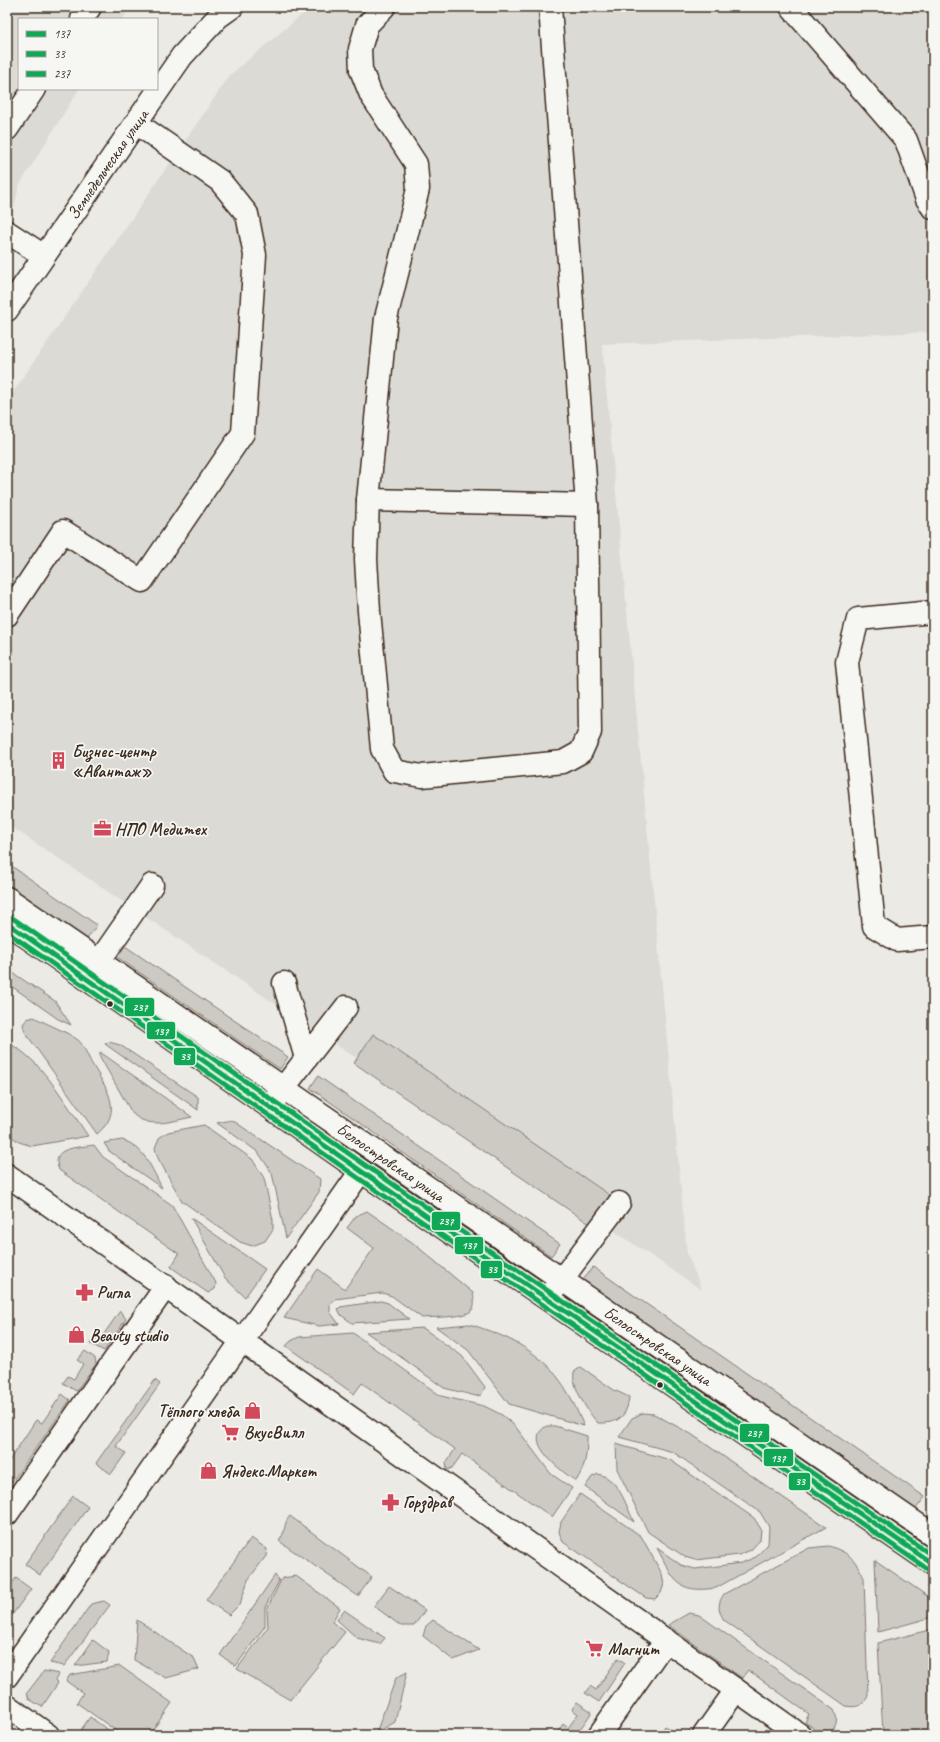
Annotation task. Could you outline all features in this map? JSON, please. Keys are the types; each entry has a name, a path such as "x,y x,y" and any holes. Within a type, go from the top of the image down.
{"street":[{"path":"83,18 90,7"},
{"name":"Земледельческая улица","path":"10,300 44,256 182,56 218,17 232,7"},
{"path":"384,7 367,25 360,49 361,70 371,96 416,164 418,189 386,318 368,500 366,560 369,611 382,749 394,771 422,776 564,762 581,752 590,732 587,504 550,7"},
{"path":"791,7 906,140 926,199 933,208"},
{"path":"7,129 33,90"},
{"path":"7,615 63,531 142,581 243,433 255,255 247,214 220,181 136,123"},
{"path":"7,232 44,256"},
{"path":"368,500 587,504"},
{"path":"933,612 858,620 848,662 874,926 897,940 933,937"},
{"path":"93,970 152,885"},
{"name":"Белоостровская улица","path":"7,898 93,970 269,1106 361,1171 933,1564"},
{"name":"Белоостровская улица","path":"7,923 93,970 284,1087 562,1279 930,1527"},
{"path":"284,983 306,1058"},
{"path":"269,1106 346,1007"},
{"path":"7,1676 361,1171"},
{"path":"7,1175 800,1735"},
{"path":"547,1298 619,1203"},
{"path":"7,1514 166,1286"},
{"path":"911,1549 930,1527"},
{"path":"599,1735 666,1640"},
{"path":"704,1735 736,1690"},
{"path":"7,1706 48,1735"}],"shaded area":[{"path":"7,7 130,7 124,18 18,18 18,90 78,90 19,186 12,216 7,222"},
{"path":"311,7 933,7 933,332 602,344 687,1254 702,1290 7,824 7,401 230,75"},
{"path":"7,863 97,925 87,939 7,884"},
{"path":"125,946 288,1057 280,1069 117,957"},
{"path":"7,969 55,1001 71,1025 58,1019 7,983"},
{"path":"34,1017 78,1040 103,1082 110,1099 110,1117 97,1134 25,1032 23,1024 27,1019"},
{"path":"373,1034 614,1198 594,1227 354,1063"},
{"path":"109,1042 120,1045 198,1097 198,1110 105,1044"},
{"path":"7,1043 19,1049 41,1070 62,1097 88,1136 32,1146 19,1142 7,1133"},
{"path":"100,1052 192,1117 160,1123 153,1123 139,1118 132,1113 100,1057"},
{"path":"318,1076 560,1244 551,1256 310,1088"},
{"path":"232,1120 320,1179 319,1192 286,1238 272,1173 258,1152 217,1123"},
{"path":"204,1125 252,1159 264,1178 273,1220 273,1229 265,1241 252,1246 240,1242 182,1201 158,1158 155,1148 159,1138 168,1132"},
{"path":"122,1140 130,1143 142,1153 151,1166 162,1188 109,1151 104,1143"},
{"path":"94,1145 103,1157 172,1205 216,1283 215,1289 208,1293 171,1267 179,1254 59,1170 57,1162 58,1156 61,1152 73,1148"},
{"path":"367,1211 413,1243 473,1293 473,1309 462,1315 422,1318 392,1296 382,1293 335,1299 330,1305 330,1312 339,1324 319,1326 284,1318 318,1269 345,1289 374,1248 347,1228 356,1216"},
{"path":"191,1218 265,1269 245,1297 225,1278"},
{"path":"593,1267 925,1497 915,1510 583,1280"},
{"path":"381,1301 388,1303 409,1319 352,1323 341,1315 338,1309 340,1307"},
{"path":"120,1311 126,1319 104,1351 91,1344 94,1339 99,1341"},
{"path":"469,1324 511,1340 535,1355 546,1364 568,1392 584,1426 509,1404 468,1350 436,1327"},
{"path":"423,1328 462,1356 485,1387 481,1395 476,1396 444,1388 366,1332"},
{"path":"353,1333 441,1396 484,1406 502,1415 515,1426 551,1474 572,1488 552,1517 462,1454 452,1468 447,1470 446,1463 455,1449 362,1383 354,1394 286,1346 291,1341 299,1337"},
{"path":"85,1351 95,1358 96,1364 76,1391 63,1383 68,1376 74,1379 83,1364 77,1360"},
{"path":"581,1367 614,1390 629,1397 626,1410 620,1418 611,1422 598,1423 594,1418 581,1399 575,1384 574,1372"},
{"path":"155,1380 160,1384 116,1446 126,1453 111,1474 96,1463"},
{"path":"62,1394 70,1400 7,1489 7,1464 36,1420 42,1423"},
{"path":"643,1413 654,1414 691,1434 826,1527 716,1588 692,1589 684,1586 672,1576 657,1548 681,1565 695,1569 741,1563 756,1557 768,1544 769,1527 760,1512 673,1452 619,1437 632,1418"},
{"path":"547,1426 555,1426 587,1436 585,1459 582,1470 576,1481 562,1471 546,1455 541,1447 538,1439 540,1432"},
{"path":"616,1444 670,1460 754,1518 761,1529 760,1540 751,1550 739,1555 695,1560 685,1557 648,1532 617,1469"},
{"path":"598,1474 611,1481 616,1486 634,1522 585,1487 592,1477"},
{"path":"580,1494 641,1536 662,1574 664,1584 661,1593 655,1599 646,1598 563,1542 559,1532 561,1522"},
{"path":"73,1496 88,1507 40,1575 25,1564"},
{"path":"290,1516 372,1577 358,1596 279,1541 283,1535 286,1522"},
{"path":"251,1538 267,1549 266,1556 248,1580 240,1604 229,1615 206,1600"},
{"path":"829,1546 842,1551 851,1557 858,1566 864,1578 868,1696 859,1706 846,1706 724,1620 720,1613 719,1604 724,1594 809,1548"},
{"path":"875,1560 933,1600 933,1617 878,1632"},
{"path":"275,1575 279,1581 265,1607 265,1626 236,1666 220,1655"},
{"path":"296,1576 340,1608 332,1622 345,1632 290,1700 237,1669 268,1627 267,1609 282,1578"},
{"path":"16,1578 31,1589 7,1622 7,1590"},
{"path":"389,1586 425,1610 414,1626 401,1626 374,1606"},
{"path":"104,1601 110,1605 64,1666 50,1663 91,1604"},
{"path":"344,1610 385,1638 380,1644 357,1638 337,1620"},
{"path":"689,1613 699,1615 834,1710 836,1723 829,1735 823,1735 805,1722 809,1714 748,1670 742,1678 668,1625"},
{"path":"137,1620 194,1658 199,1669 166,1678 134,1660"},
{"path":"433,1620 479,1650 453,1660 423,1636 426,1626"},
{"path":"933,1629 933,1735 883,1735 878,1643"},
{"path":"93,1640 109,1652 107,1662 75,1666"},
{"path":"618,1658 625,1663 599,1702 585,1693 590,1686 596,1690"},
{"path":"120,1666 172,1703 149,1735 122,1735 77,1703 83,1693 66,1681 70,1675"},
{"path":"44,1671 59,1674 55,1680 58,1683 42,1707 29,1699 27,1693"},
{"path":"407,1672 395,1722 376,1733 396,1678"},
{"path":"577,1702 592,1712 576,1735 566,1735 559,1730 563,1724 568,1728 578,1714 572,1709"},
{"path":"90,1717 115,1735 78,1734"},
{"path":"665,1726 672,1731 669,1735 659,1735"}],"transit line":[{"name":"237","path":"11,917 365,1165 933,1556"},
{"name":"137","path":"7,923 361,1171 933,1564"},
{"name":"33","path":"7,932 357,1177 929,1570"}],"place":[{"name":"Бизнес-центр «Авантаж»","path":"59,761"},
{"name":"НПО Медитех","path":"102,829"},
{"name":"Ригла","path":"84,1292"},
{"name":"Beauty studio","path":"77,1335"},
{"name":"Тёплого хлеба","path":"252,1411"},
{"name":"ВкусВилл","path":"231,1432"},
{"name":"Яндекс.Маркет","path":"208,1471"},
{"name":"Горздрав","path":"390,1502"},
{"name":"Магнит","path":"595,1649"}]}
